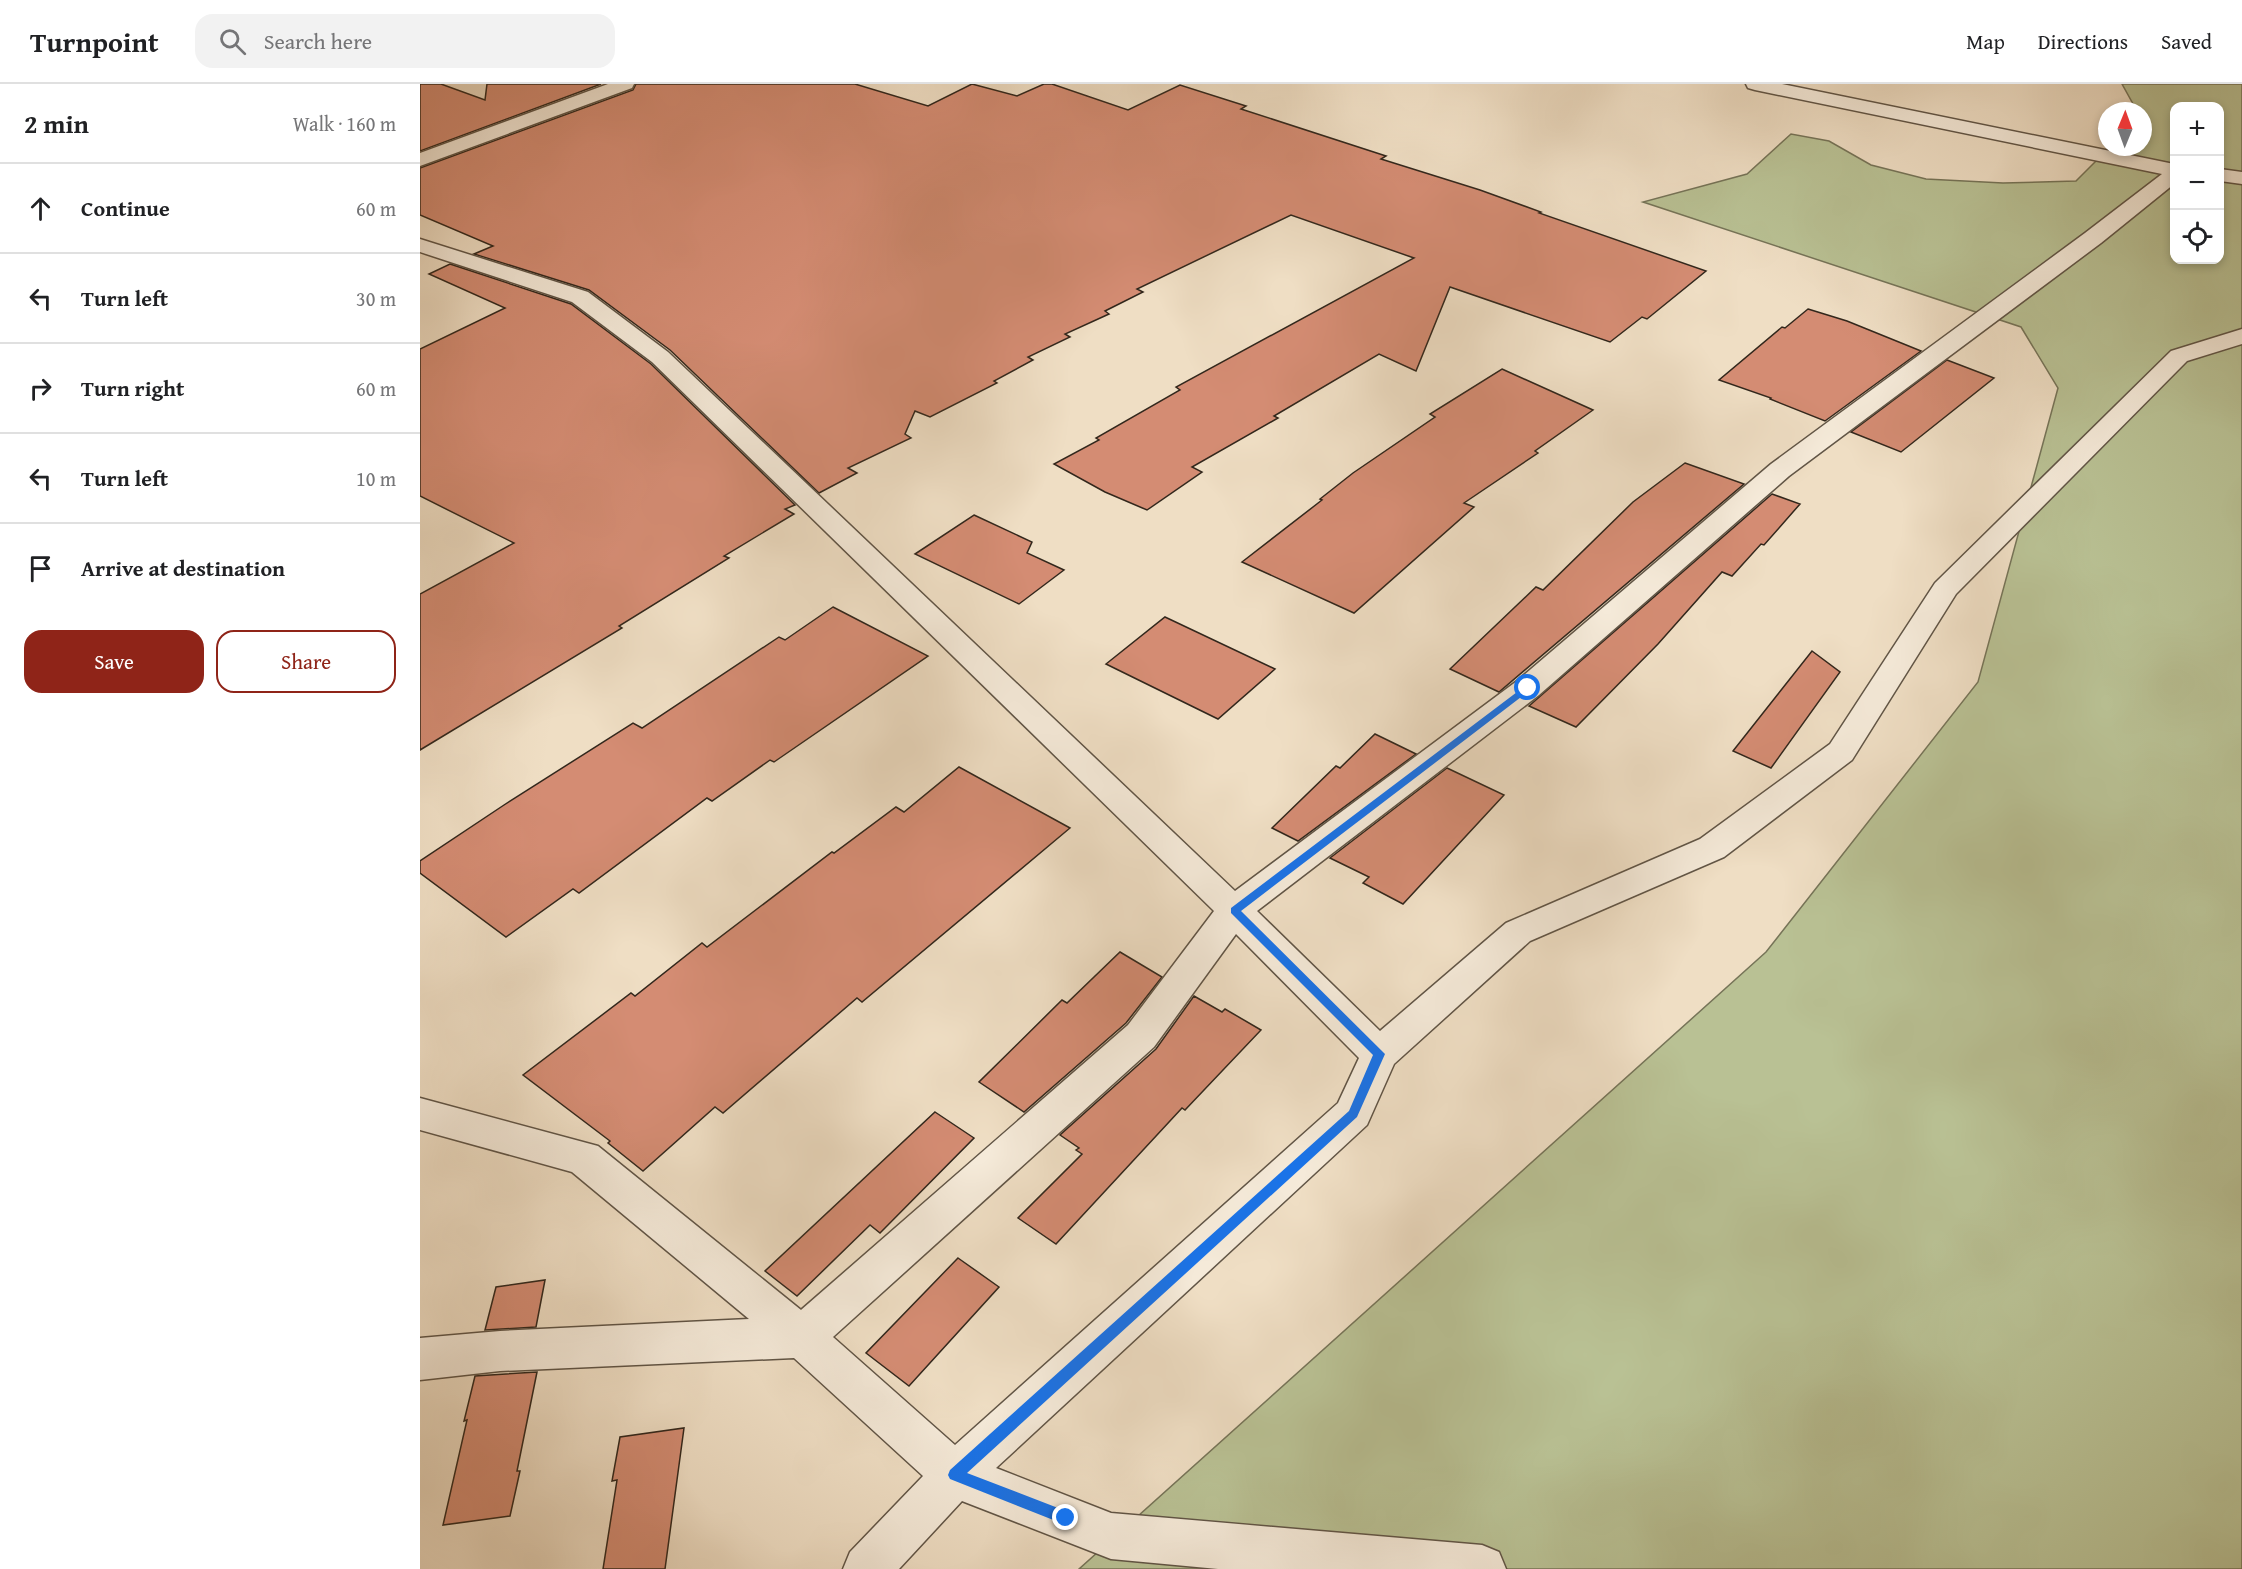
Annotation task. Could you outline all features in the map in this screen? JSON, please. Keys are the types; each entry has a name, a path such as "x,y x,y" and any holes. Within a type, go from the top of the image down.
{"street":[{"path":"420,160 624,84"},
{"path":"1755,84 2170,171"},
{"path":"420,1359 500,1351 802,1337 1141,1036 1234,910 1528,688 1780,470 2093,238 2170,176"},
{"path":"2224,176 2242,178"},
{"path":"420,245 580,297 660,357 1234,910 1379,1054"},
{"path":"867,1569 955,1475 1353,1114 1379,1054 1518,932 1712,848 1841,752 1945,589 2179,356 2242,336"},
{"path":"420,1114 584,1158 802,1337 955,1475 1110,1536 1482,1569"}],"green space":[{"path":"2122,84 2242,84 2242,1569 1079,1569 1766,952 1978,682 2058,388 2021,327 1643,202 1747,174 1791,134 1829,141 1871,165 1926,179 2003,183 2076,181 2101,156 2152,156 2152,102 2132,102"}],"building":[{"path":"420,84 441,84 485,100 487,84 601,84 420,151"},
{"path":"636,84 855,84 928,106 972,84 1017,96 1044,84 1052,84 1128,110 1180,85 1246,106 1241,109 1386,156 1381,159 1480,190 1706,271 1647,319 1642,317 1610,342 1450,287 1416,371 1379,354 1274,416 1278,418 1192,467 1202,472 1147,510 1105,492 1054,464 1099,440 1096,438 1180,390 1176,387 1414,258 1291,215 1137,289 1143,292 1105,311 1109,314 1065,334 1070,337 1028,357 1033,360 994,381 997,383 930,417 915,411 905,434 911,438 848,468 857,473 819,493 670,350 589,290 474,254 493,246 420,215 420,168 633,90"},
{"path":"450,264 571,304 651,364 795,505 785,509 794,514 724,556 729,558 619,626 622,628 420,750 420,594 514,543 420,496 420,349 505,308 429,274"},
{"path":"1808,309 1847,321 1921,351 1825,421 1771,398 1719,380 1782,327 1785,328"},
{"path":"1947,360 1994,378 1901,452 1851,432"},
{"path":"1502,369 1593,410 1535,451 1538,453 1464,503 1474,507 1354,613 1242,562 1353,473 1435,417 1430,414"},
{"path":"1685,463 1744,484 1499,692 1450,669 1536,587 1543,590 1633,502"},
{"path":"1772,494 1800,504 1764,545 1761,544 1732,576 1722,572 1658,644 1576,727 1529,706"},
{"path":"974,515 1032,542 1027,553 1064,570 1019,604 915,554"},
{"path":"833,607 928,656 774,762 770,760 712,801 707,798 579,893 573,889 506,937 420,873 420,861 504,805 633,723 642,728 779,637 785,640"},
{"path":"1165,617 1275,669 1218,719 1106,664"},
{"path":"1812,651 1840,672 1771,768 1733,751"},
{"path":"1375,734 1416,754 1298,841 1272,828 1336,766 1340,768"},
{"path":"959,767 1070,828 862,1002 857,998 723,1113 715,1107 643,1171 608,1143 610,1141 523,1075 631,993 635,996 702,943 707,947 832,852 834,853 896,807 904,812"},
{"path":"1447,768 1504,795 1403,904 1363,883 1369,877 1330,858"},
{"path":"1120,952 1162,977 1126,1023 1024,1112 979,1082 1062,1000 1067,1003"},
{"path":"1194,996 1222,1012 1225,1009 1261,1030 1185,1110 1182,1108 1056,1244 1018,1218 1082,1154 1076,1150 1079,1148 1060,1135 1156,1049"},
{"path":"935,1112 974,1138 880,1233 870,1225 797,1296 765,1271"},
{"path":"958,1258 999,1287 909,1386 866,1353"},
{"path":"545,1280 536,1327 485,1330 496,1287"},
{"path":"537,1372 510,1516 443,1525 475,1376"},
{"path":"684,1428 665,1569 603,1569 617,1480 612,1481 620,1437"}],"route":[{"path":"1066,1518 955,1475 1353,1114 1379,1054 1234,910 1528,688"}]}
